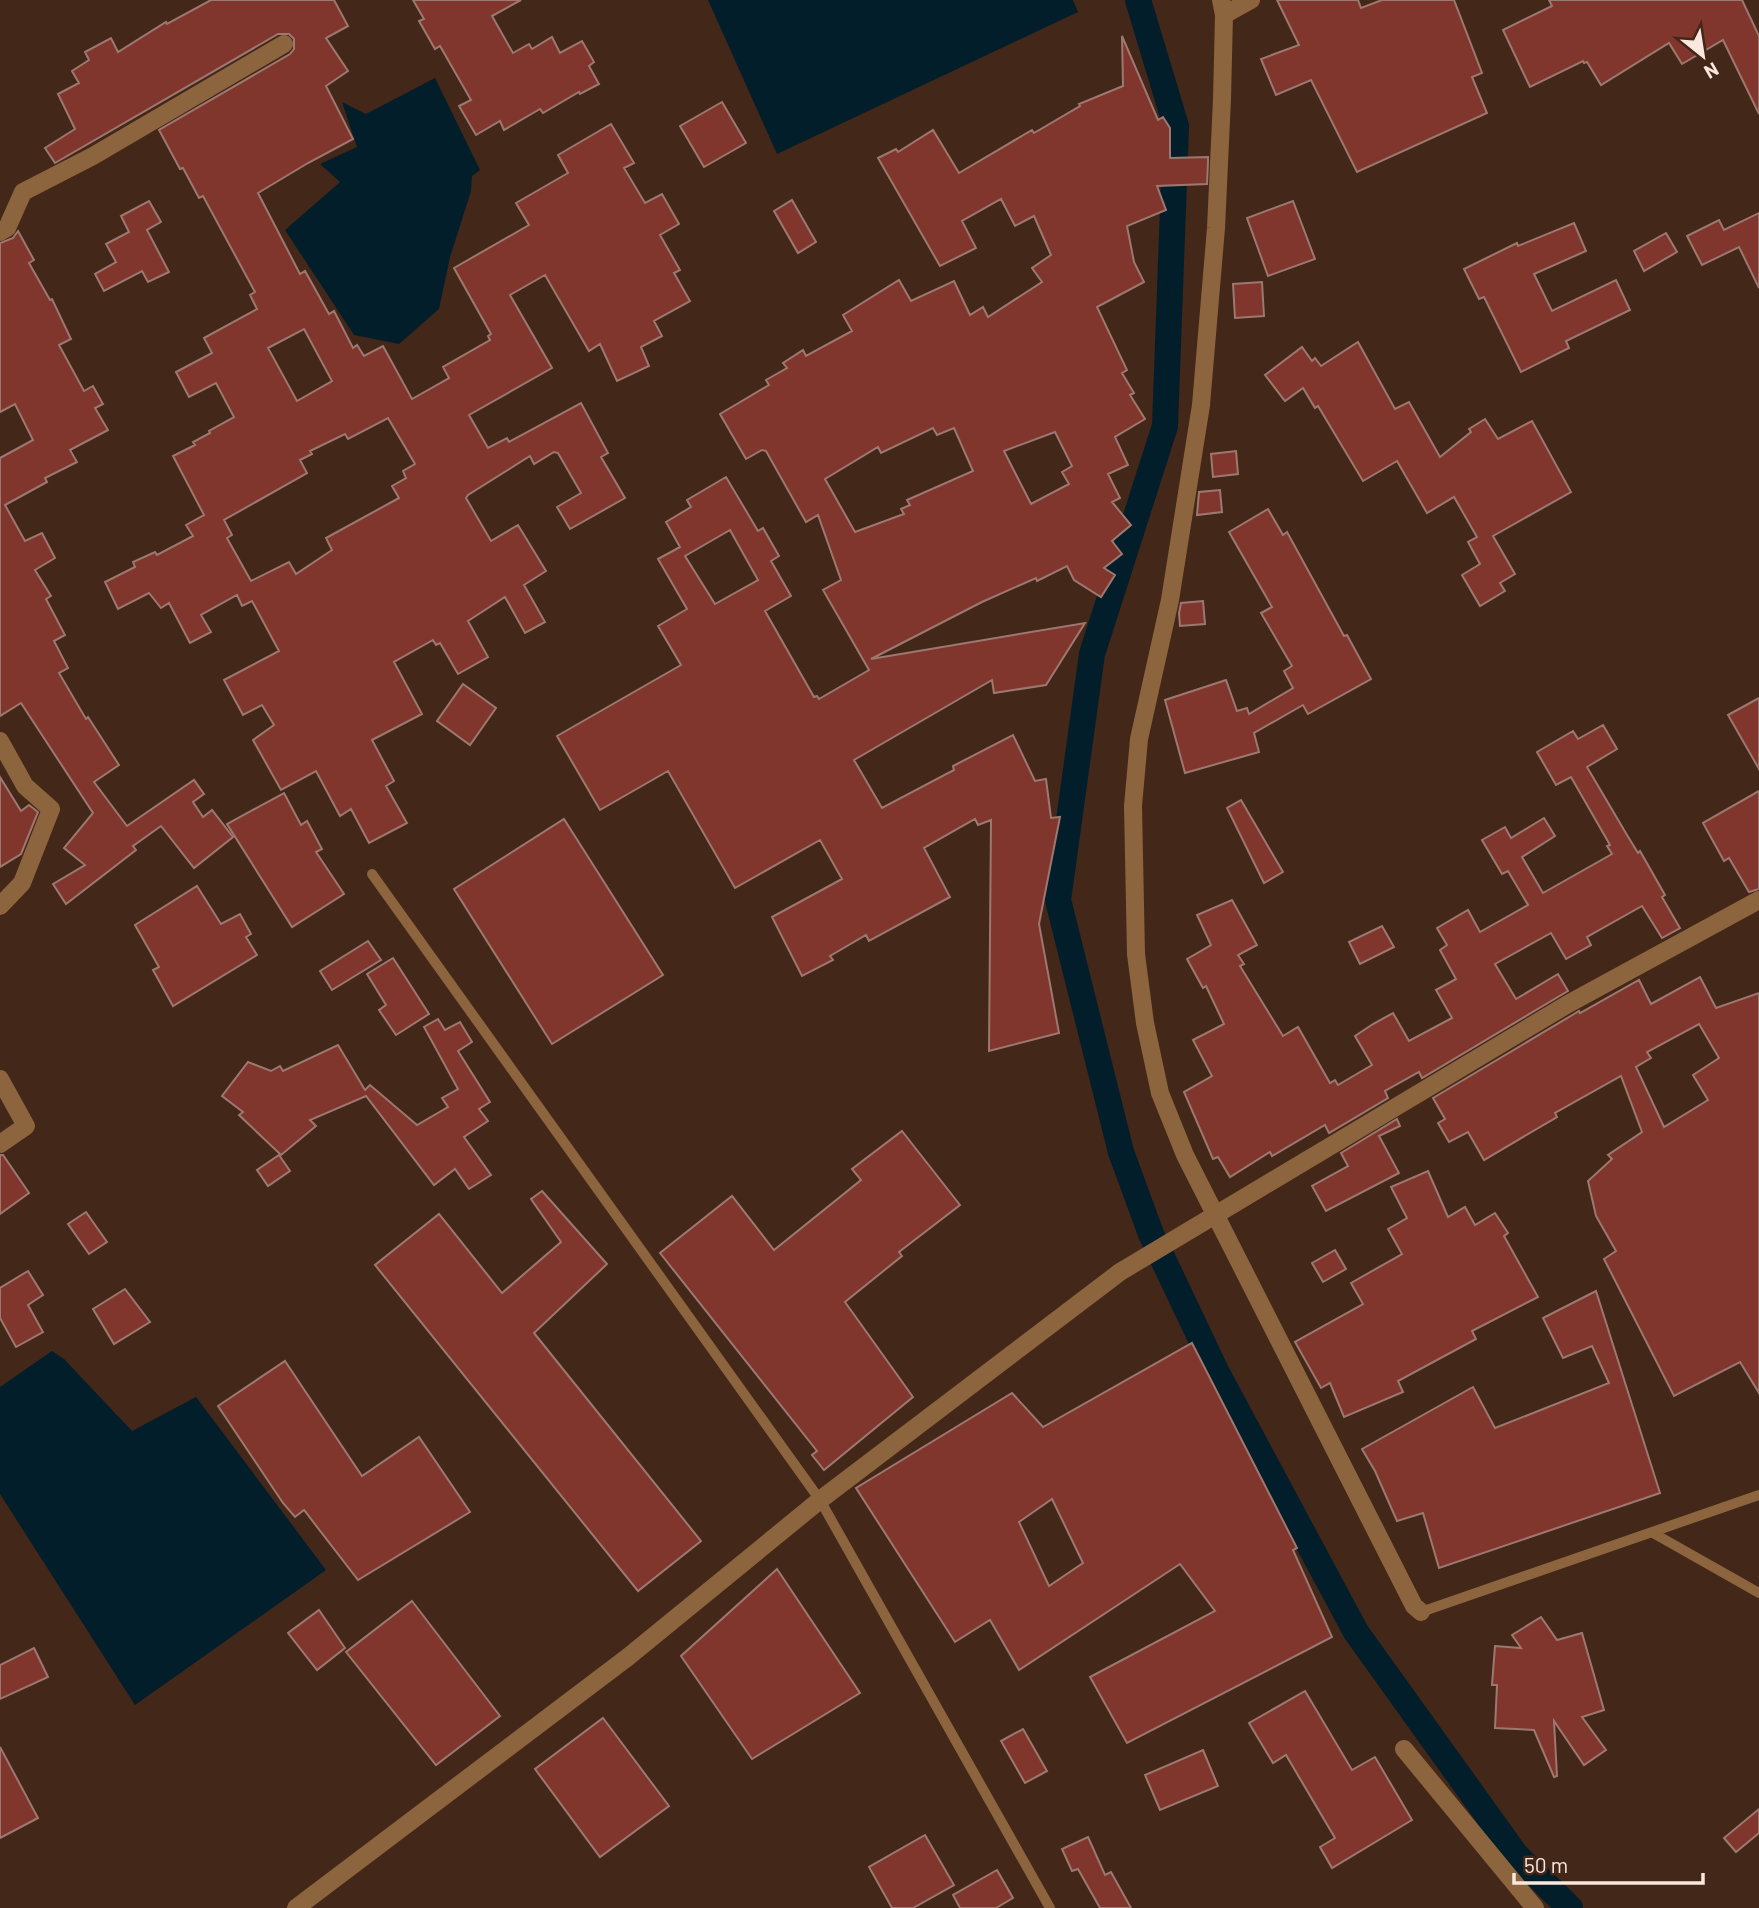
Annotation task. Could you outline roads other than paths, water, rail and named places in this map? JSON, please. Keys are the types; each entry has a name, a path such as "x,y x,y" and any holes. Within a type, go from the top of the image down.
{"street":[{"path":"1251,0 1222,7 1216,228 1202,405 1170,600 1139,739 1133,806 1136,954 1144,1023 1160,1093 1185,1155 1414,1606 1421,1612"},
{"path":"0,232 7,228 23,192 93,156 284,44"},
{"path":"0,741 24,786 51,809 22,883 0,906"},
{"path":"296,1908 628,1657 820,1500 1120,1272 1569,1004 1759,900"},
{"path":"0,1079 26,1126 0,1144"},
{"path":"1404,1749 1535,1908"}],"lane":[{"path":"372,874 820,1500 1050,1908"},
{"path":"1421,1612 1759,1495"},
{"path":"1653,1533 1759,1593"}],"water":[{"path":"708,0 1073,0 1078,12 777,154"},
{"path":"435,78 480,170 472,176 471,191 450,257 439,309 399,344 354,335 285,230 340,182 320,164 357,147 342,102 366,114"},
{"path":"52,1351 64,1359 132,1431 196,1397 326,1570 135,1705 0,1494 0,1387"}],"waterway":[{"path":"1138,0 1176,126 1165,426 1092,654 1058,900 1121,1152 1151,1234 1217,1373 1356,1632 1516,1855 1570,1908"}]}
